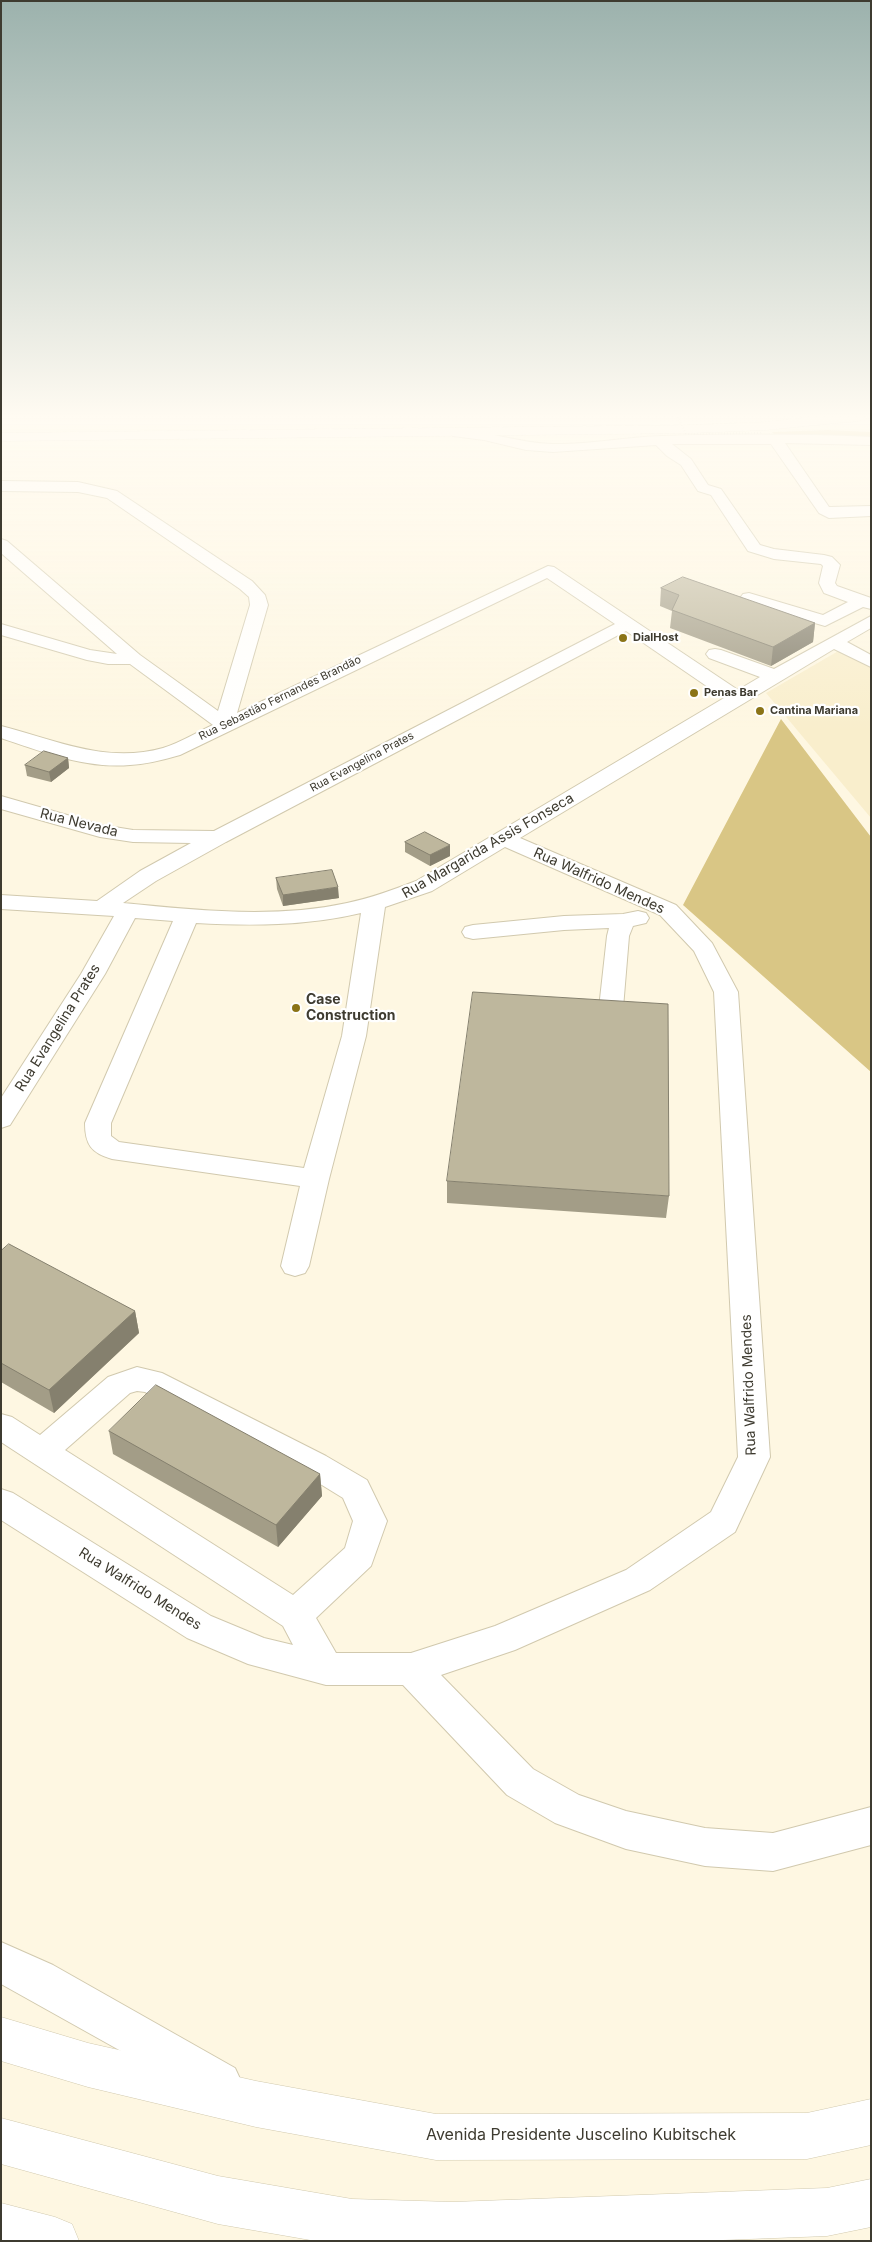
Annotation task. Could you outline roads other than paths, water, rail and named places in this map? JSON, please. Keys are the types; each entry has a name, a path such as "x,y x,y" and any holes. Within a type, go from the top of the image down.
{"main road":[{"name":"Avenida Presidente Juscelino Kubitschek","path":"1,2039 88,2065 256,2104 436,2137 807,2136 871,2122"},
{"path":"1,2141 218,2200 352,2223 453,2226 827,2212 871,2203"},
{"path":"1,2227 55,2241"}],"street":[{"path":"1,544 134,659 224,724 260,605 256,595 207,557 155,522"},
{"path":"736,522 754,548 762,552 776,556 817,558 829,561 832,564 827,583 830,589 866,602"},
{"name":"Rua Sebastião Fernandes Brandão","path":"4,735 91,759 113,761 158,756 173,751 224,724 548,570 627,624"},
{"path":"749,598 855,630"},
{"path":"825,621 866,602"},
{"name":"Rua Margarida Assis Fonseca","path":"1,902 128,910 187,916 279,918 328,914 374,905 424,886 737,698 871,621"},
{"path":"627,624 737,698"},
{"name":"Rua Evangelina Prates","path":"101,908 148,876 218,837 627,624"},
{"path":"1,629 87,655 108,659 134,659"},
{"path":"834,642 871,662"},
{"path":"715,654 775,676"},
{"name":"Rua Nevada","path":"1,802 100,831 133,836 218,837"},
{"name":"Rua Walfrido Mendes","path":"1,1502 199,1627 261,1653 326,1669 411,1669 502,1639 638,1580 724,1522 754,1457 726,992 704,948 668,910 505,839"},
{"path":"295,1266 315,1179 354,1036 374,905"},
{"name":"Rua Evangelina Prates","path":"1,1119 93,974 128,910"},
{"path":"473,932 623,921 668,910"},
{"path":"187,916 98,1123 98,1139 112,1150 315,1179"},
{"path":"611,1008 618,936 623,921"},
{"path":"41,1452 119,1385 138,1379 151,1381 315,1465 355,1489 370,1521 359,1556 295,1615"},
{"path":"1,1426 295,1615 326,1669"},
{"path":"411,1669 520,1782 569,1810 626,1830 705,1848 772,1852 871,1826"},
{"path":"1,1962 38,1980 256,2104"}],"place":[{"name":"DialHost","path":"623,638"},
{"name":"Penas Bar","path":"694,693"},
{"name":"Cantina Mariana","path":"760,711"},
{"name":"Case Construction","path":"296,1008"}]}
